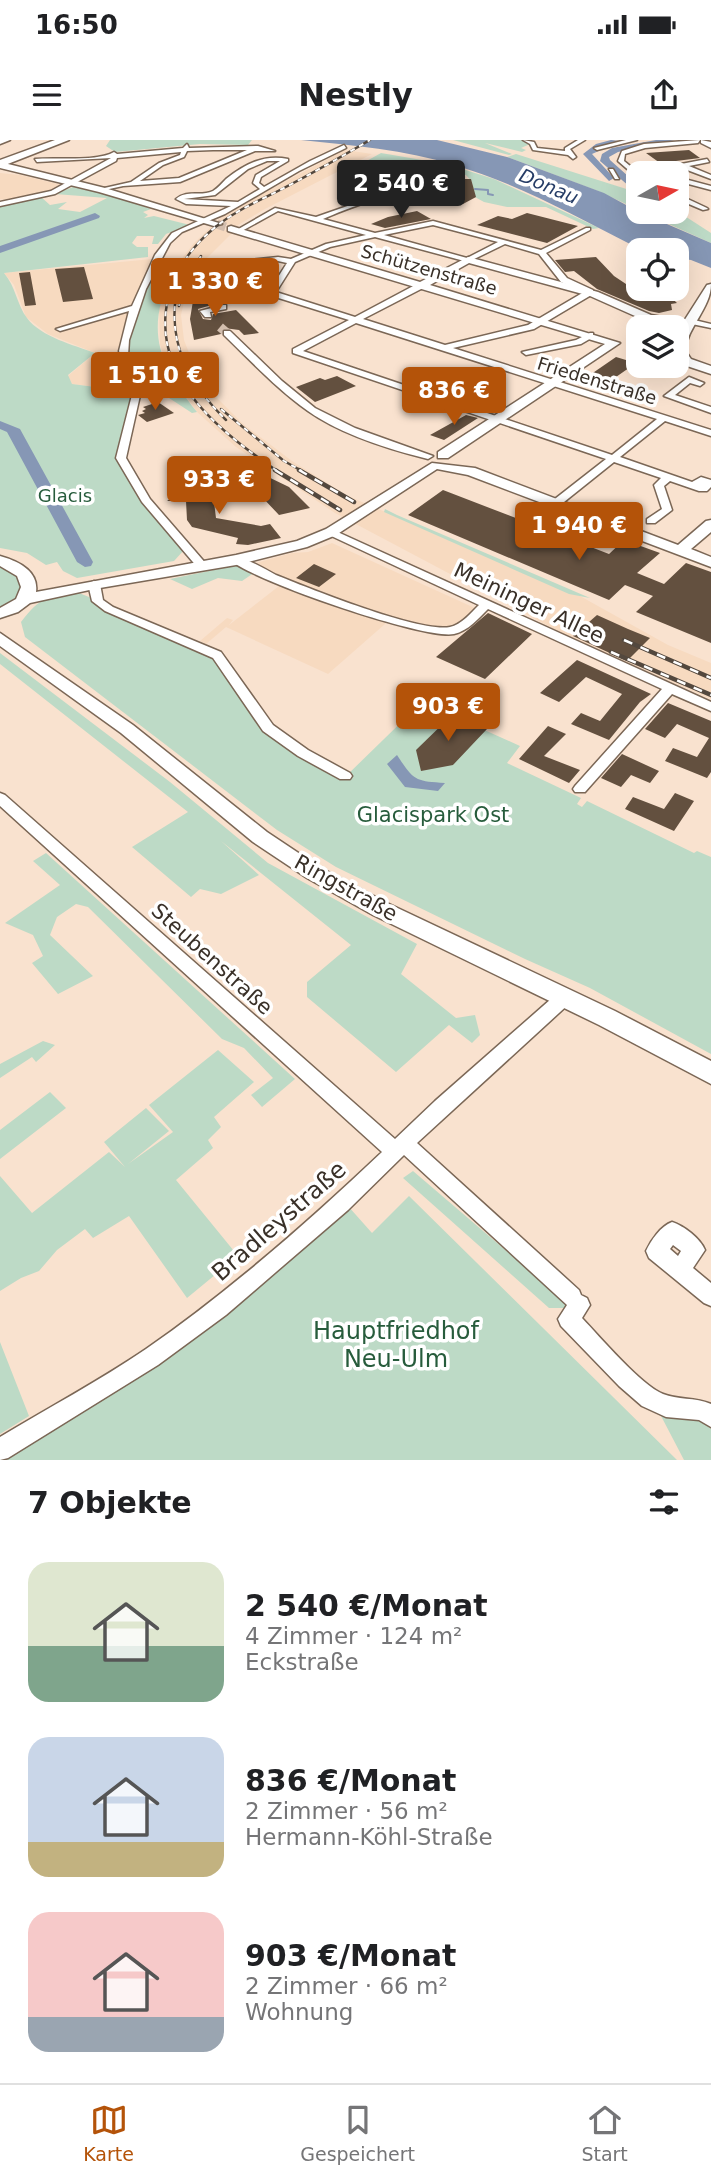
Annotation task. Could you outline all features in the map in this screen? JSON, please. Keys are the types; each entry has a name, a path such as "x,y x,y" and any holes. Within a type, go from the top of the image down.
{"highway":[{"path":"0,160 41,140"},
{"path":"0,160 50,140"},
{"path":"0,160 58,140"},
{"path":"0,160 64,140"}],"street":[{"path":"0,142 7,140"},
{"path":"529,142 535,149 570,155 567,149 582,140"},
{"path":"597,148 634,140"},
{"path":"675,141 709,161"},
{"path":"626,173 621,173 622,156 644,146 675,141 701,141 711,146"},
{"path":"37,160 187,146 233,145 272,150"},
{"path":"133,183 161,164 182,156 187,146"},
{"path":"202,566 146,500 121,458 137,391 137,380 123,352 136,307 162,246 174,234 257,194 262,188 308,162 344,147"},
{"path":"102,190 133,183 180,180 260,148"},
{"path":"0,204 53,192 74,183 114,160 114,154"},
{"path":"238,204 186,202 179,198 185,195 213,194 237,171 271,159 286,160 258,176 256,183 262,188"},
{"path":"0,160 216,224"},
{"path":"690,165 709,161"},
{"path":"690,169 711,177"},
{"path":"180,180 193,186 209,188"},
{"path":"691,183 711,188"},
{"path":"318,219 371,199 421,193"},
{"path":"358,195 371,199"},
{"path":"690,201 711,199"},
{"path":"690,201 706,209"},
{"path":"234,230 277,209 468,260 559,281 590,292 643,317 691,319 711,326"},
{"path":"211,272 209,269 214,266 278,259 292,261 333,243 436,223 542,252 588,229"},
{"name":"Schützenstraße","path":"234,230 612,342 611,346 554,384"},
{"path":"504,242 296,351 694,486"},
{"path":"542,252 559,281"},
{"name":"Friedenstraße","path":"292,261 272,293 354,321 449,347 554,384 711,433"},
{"path":"449,347 523,330 590,292"},
{"path":"208,315 204,312 217,294"},
{"path":"708,296 691,319 680,344 680,355 688,362 711,370"},
{"path":"60,329 136,307"},
{"path":"227,333 288,392 315,412 432,461 470,471 555,504 644,528 680,551 711,562"},
{"path":"526,352 578,342 590,335"},
{"path":"700,383 689,380 668,396 711,410"},
{"path":"13,607 94,584 236,560 292,547 331,532 432,461 460,446 554,384"},
{"path":"555,504 664,418"},
{"path":"644,528 667,510 659,485 668,477"},
{"path":"680,551 711,524"},
{"name":"Meininger Allee","path":"331,532 711,707"},
{"path":"236,560 361,611 441,630 456,629 486,605"},
{"path":"0,561 11,564 27,577 94,584"},
{"name":"Ringstraße","path":"27,577 30,592 13,607 9,620 8,643 127,729 260,837 314,873 380,909 565,997 711,1073"},
{"path":"94,584 98,601 109,610 217,655 268,727 303,753 345,776"},
{"path":"580,789 670,689"},
{"name":"Steubenstraße","path":"0,798 576,1301 568,1319 641,1391 659,1404 704,1410 711,1416"},
{"name":"Bradleystraße","path":"0,1450 151,1358 219,1308 275,1262 565,997"},
{"path":"679,1270 711,1296"}],"shaded area":[{"path":"345,150 372,154 235,227 215,222 237,207"},
{"path":"0,173 67,186 53,193 12,201 0,199"},
{"path":"212,226 233,232 203,262 187,288 181,315 184,340 194,366 211,392 243,424 292,461 346,495 580,596 668,645 711,663 711,699 571,638 335,513 236,447 197,412 168,371 160,344 159,305 173,270 194,243"},
{"path":"152,259 120,351 122,361 134,381 134,392 72,384 68,376 95,353 48,334 26,317 14,285 4,273"},
{"path":"332,543 477,609 453,628 440,628 393,617 328,674 226,627 206,644 200,641 227,618 233,620 229,625 288,579 252,564 292,553 308,552"}],"green space":[{"path":"110,140 252,140 248,145 200,144 115,152 106,146"},
{"path":"453,140 524,140 530,144 521,148 526,150 522,152 485,143 512,154 509,155"},
{"path":"381,153 422,160 404,171 363,163"},
{"path":"516,154 626,189 626,204 598,191 507,157"},
{"path":"437,161 494,179 599,228 593,229 546,207 507,207 484,202 473,196 472,182 466,175 439,172 430,167"},
{"name":"Glacis","path":"73,187 106,194 151,209 143,212 148,215 144,218 154,216 190,225 166,234 158,244 152,244 154,236 137,236 132,243 137,247 148,247 148,257 4,273 33,325 58,340 95,353 68,375 72,384 134,392 118,458 137,496 184,550 174,561 77,578 63,571 57,562 46,565 27,553 0,548 0,205 40,196 50,205 67,202 58,209 80,212 107,198 55,194"},
{"path":"690,219 711,233 711,243 669,224 690,224"},
{"path":"173,270 159,310 160,345 172,377 197,412 192,413 140,379 148,377 140,361 129,362 128,339 139,304 155,272"},
{"path":"385,509 590,598 569,594 384,512"},
{"path":"0,564 21,573 25,596 0,611"},
{"path":"243,564 258,570 242,581 218,578 192,589 170,579"},
{"name":"Glacispark Ost","path":"79,593 89,597 108,613 216,656 266,729 344,778 422,702 520,746 507,763 581,798 577,804 582,807 587,801 694,853 697,851 711,857 711,1054 590,988 336,867 277,830 25,637 21,622 40,602 52,597"},
{"path":"0,653 170,782 268,863 417,944 401,974 456,1018 475,1015 480,1035 472,1043 449,1025 396,1072 307,997 307,982 351,945 221,841 259,875 221,894 200,889 191,897 132,847 188,812 0,664"},
{"path":"46,853 295,1079 262,1107 251,1095 273,1078 244,1048 222,1039 88,907 76,904 57,917 50,935 93,976 58,994 32,963 43,956 33,935 5,923 60,885 33,861"},
{"path":"43,1041 55,1045 36,1062 32,1057 0,1078 0,1064"},
{"path":"218,1050 254,1082 214,1117 221,1127 208,1140 213,1148 176,1180 238,1256 187,1298 129,1216 93,1238 85,1229 57,1250 39,1271 0,1291 0,1176 32,1213 109,1152 125,1167 104,1142 146,1108 169,1131 128,1164 173,1132 149,1105"},
{"path":"50,1092 66,1108 0,1159 0,1130"},
{"path":"413,1171 573,1308 549,1308 403,1178"},
{"name":"Hauptfriedhof Neu-Ulm","path":"409,1196 677,1460 0,1460 0,1455 348,1206 372,1233"},
{"path":"0,1342 29,1416 0,1434"},
{"path":"660,1414 697,1416 711,1429 711,1460 684,1460"}],"water":[{"name":"Donau","path":"301,140 437,140 507,157 604,193 626,205 626,224 667,224 711,243 711,268 689,260 689,238 626,238 626,242 544,200 477,172 436,160 359,146"},
{"path":"397,755 416,778 445,783 438,791 405,787 387,764"}],"building":[{"path":"689,150 700,158 657,161 646,153"},
{"path":"432,171 471,179 476,197 463,204 457,202 433,206 428,200 445,195 445,190 405,183"},
{"path":"417,211 431,219 385,228 371,224 388,217"},
{"path":"527,213 578,226 547,243 477,225 498,216 512,219"},
{"path":"596,257 626,284 626,301 677,303 671,304 672,310 659,313 649,311 597,289 574,271 565,272 555,260"},
{"path":"84,267 93,299 63,302 55,269"},
{"path":"30,272 36,305 25,306 19,273"},
{"path":"215,287 211,292 215,304 198,309 203,319 211,320 213,314 236,310 259,333 244,335 239,330 224,328 221,334 194,340 190,319 195,289"},
{"path":"616,357 626,360 626,370 606,384 584,379"},
{"path":"337,376 356,386 315,402 296,387 320,378 325,380"},
{"path":"502,393 506,400 501,403 506,405 494,413 478,407"},
{"path":"158,402 174,413 147,422 138,415 145,413 142,411 146,409 143,407"},
{"path":"466,415 478,418 444,440 430,435"},
{"path":"260,473 289,487 310,508 279,515 262,497 237,485"},
{"path":"196,480 221,488 213,494 216,518 261,526 270,524 281,538 248,545 236,544 238,538 192,527 187,520 186,501 167,501"},
{"path":"443,490 609,554 624,540 660,553 637,573 664,584 686,563 711,572 711,643 636,612 653,596 625,585 609,600 408,515"},
{"path":"314,564 336,574 319,587 296,578"},
{"path":"488,613 532,634 485,679 436,657"},
{"path":"597,615 650,638 627,661 573,636"},
{"path":"577,660 651,694 640,702 609,740 571,724 581,713 600,721 622,694 586,677 559,702 540,693"},
{"path":"668,703 711,721 711,772 707,778 665,761 673,748 697,757 709,738 677,724 665,738 645,729"},
{"path":"453,714 487,729 453,765 421,771 416,750"},
{"path":"548,726 566,734 544,756 580,770 569,783 519,759"},
{"path":"622,754 659,771 650,783 631,775 621,787 601,778"},
{"path":"675,793 694,801 674,831 625,809 633,797 664,809"}],"waterway":[{"path":"626,179 605,161 605,156 615,150 671,140"},
{"path":"609,178 587,154 599,146 617,141"},
{"path":"475,189 488,190 488,194 493,195"},
{"path":"0,250 95,216"},
{"path":"0,425 13,429 85,562"}],"tunnel":[{"path":"217,224 231,229"},
{"path":"220,327 227,333"}],"railway":[{"path":"277,471 216,423 183,383 172,361 166,337 168,298 188,255 221,223 370,140"},
{"path":"179,306 183,287 201,256"},
{"path":"176,296 176,332 185,364 202,393 226,420"},
{"path":"221,409 284,461 302,471"},
{"path":"275,470 340,510"},
{"path":"299,470 354,502"},
{"path":"624,640 711,678"},
{"path":"611,652 711,695"}]}
